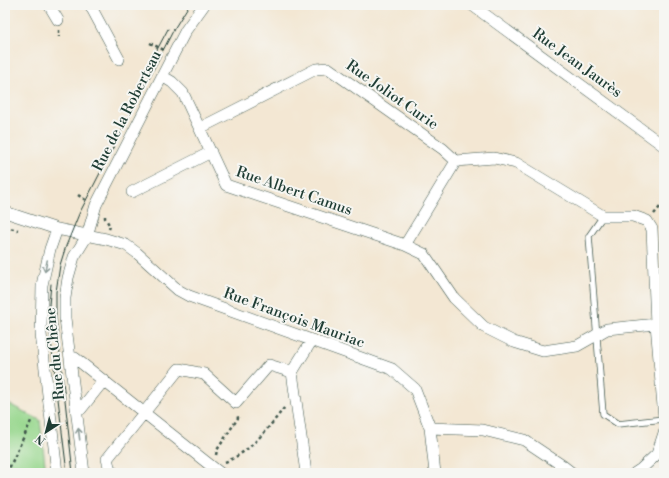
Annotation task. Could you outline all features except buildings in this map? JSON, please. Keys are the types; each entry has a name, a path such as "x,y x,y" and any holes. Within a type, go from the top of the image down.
{"street":[{"path":"48,5 58,20"},
{"path":"90,5 119,59"},
{"name":"Rue de la Robertsau","path":"87,236 96,205 186,30 204,5"},
{"name":"Rue Jean Jaurès","path":"472,5 664,146"},
{"name":"Rue Joliot Curie","path":"200,128 316,69 328,68 443,149 456,161"},
{"name":"Rue Albert Camus","path":"162,76 172,82 183,93 226,185 405,245 424,254 454,298 484,327 514,342 543,351 577,346 607,329 656,324"},
{"path":"132,192 211,152"},
{"path":"405,245 456,161 494,158 516,163 603,216 632,216 647,221 652,229 656,324 664,418"},
{"name":"Rue François Mauriac","path":"5,212 57,229 106,239 126,245 178,290 189,296 392,369 415,389 430,428 435,473"},
{"name":"Rue du Chêne","path":"57,229 50,249 42,285 41,334 57,473"},
{"name":"Rue du Chêne","path":"84,473 68,348 64,298 74,257 87,236"},
{"path":"306,473 292,372 312,340"},
{"path":"75,358 217,470"},
{"path":"114,473 110,470 108,459 179,369 204,374 236,403 269,365 292,372"},
{"path":"81,409 104,380"},
{"path":"430,428 483,430 524,440 564,466 572,473"},
{"path":"634,473 641,469 657,454 664,433"}],"lane":[{"path":"603,216 589,236 598,334 603,414 618,424 664,418"}],"path":[{"path":"78,195 90,202"},
{"path":"660,207 664,205"},
{"path":"106,211 105,218 110,226 109,230"},
{"path":"217,470 260,438 295,394"},
{"path":"217,470 217,450 238,418 236,403"},
{"path":"7,473 32,419"}],"green space":[{"path":"5,402 40,420 46,473 5,473"}],"tram line":[{"path":"73,473 56,318 56,292 60,265 79,214 174,29 189,5"},
{"path":"141,80 168,29"},
{"path":"51,284 49,305 50,333 67,473"}]}
